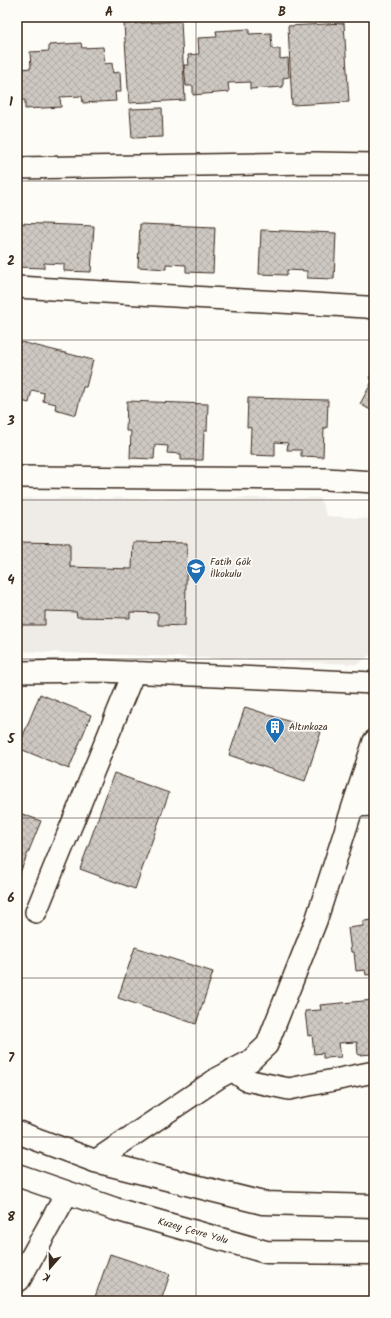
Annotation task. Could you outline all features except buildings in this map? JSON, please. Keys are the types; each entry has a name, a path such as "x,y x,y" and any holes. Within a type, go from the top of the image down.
{"main road":[{"path":"17,1132 94,1161 263,1203 374,1206"},
{"name":"Kuzey Çevre Yolu","path":"17,1175 115,1209 266,1252 374,1253"},
{"path":"17,1282 67,1193"}],"street":[{"path":"17,168 315,163 374,164"},
{"path":"17,287 374,308"},
{"path":"17,477 326,479 374,482"},
{"path":"17,672 102,671 374,683"},
{"path":"36,912 134,672"},
{"path":"94,1161 218,1078 250,1061 267,1045 364,805 374,741"},
{"path":"232,1070 246,1080 289,1089 374,1072"}],"shaded area":[{"name":"Fatih Gök İlkokulu","path":"17,498 320,498 327,516 374,519 374,652 358,664 17,651"}],"place":[{"name":"Fatih Gök İlkokulu","path":"196,585"},
{"name":"Altınkoza","path":"275,744"}]}
